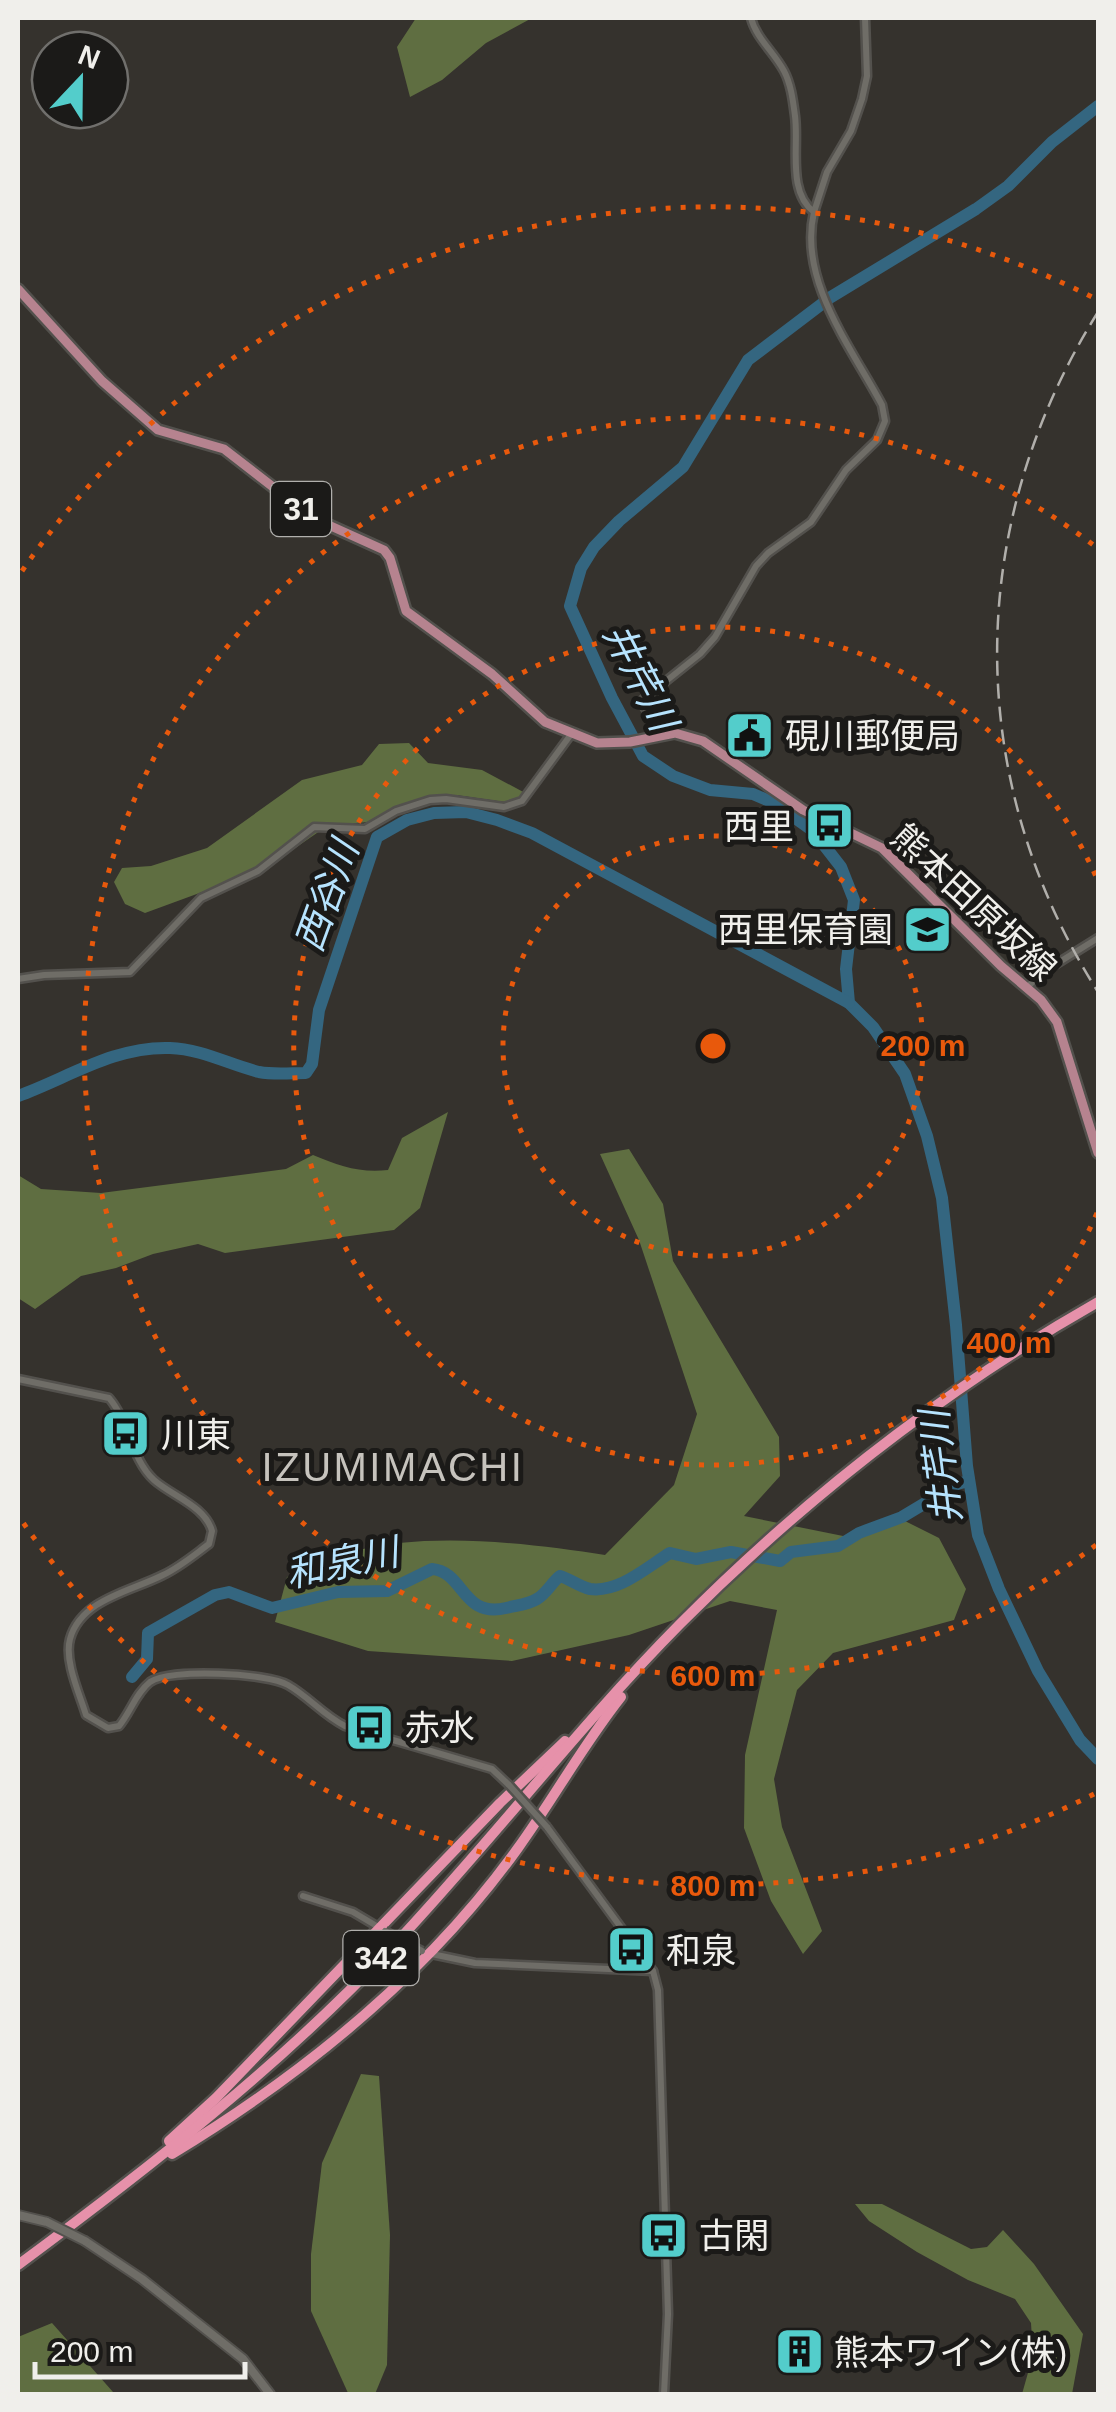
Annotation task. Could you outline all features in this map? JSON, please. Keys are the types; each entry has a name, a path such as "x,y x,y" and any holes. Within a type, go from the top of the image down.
{"highway":[{"name":"342","path":"18,2265 254,2078 392,1948 678,1626 793,1518 993,1366 1098,1302"},
{"path":"146,2166 203,2135 302,2067 362,2017 519,1847 590,1737 678,1626"},
{"path":"118,2188 216,2098 500,1803 589,1722"}],"main road":[{"name":"熊本田原坂線","path":"18,289 102,381 158,430 224,449 313,518 384,550 406,611 492,674 545,722 597,743 676,734 703,740 803,810 882,848 1041,1000 1057,1022 1098,1154"},
{"path":"18,2215 47,2222 85,2241 142,2279 243,2359 270,2394"}],"street":[{"path":"751,18 790,86 796,120 799,190 803,204 814,212"},
{"path":"660,735 641,701 700,654 756,566 811,522 846,470 872,447 883,430 882,405 820,290 812,261 810,231 828,172 851,131 862,100 868,76 865,18"},
{"path":"18,979 130,972 201,898 258,870 314,827 364,829 396,810 430,800 504,807 516,804 572,733"},
{"path":"1026,988 1045,971 1098,938"},
{"path":"18,1380 109,1398 117,1407 147,1472 204,1515 212,1531 209,1544 187,1560 164,1575 101,1602 79,1623 70,1646 86,1716 108,1728 118,1726 147,1684 166,1676 262,1677 288,1684 329,1718 345,1726 492,1769 547,1827 653,1971 659,2004 667,2250 664,2394"},
{"path":"303,1896 353,1912 425,1952 475,1963 653,1971"}],"green space":[{"path":"416,18 532,18 486,43 442,80 410,97 397,47"},
{"path":"409,743 428,763 482,770 527,794 518,804 456,795 378,821 327,826 265,869 145,913 125,904 114,882 122,868 151,866 207,848 302,780 362,765 379,744"},
{"path":"448,1112 420,1208 394,1230 225,1253 198,1244 81,1276 35,1309 18,1298 18,1175 41,1189 101,1193 286,1169 313,1155 349,1168 388,1170 402,1138"},
{"path":"629,1149 663,1204 673,1261 779,1437 780,1476 744,1516 858,1539 903,1520 939,1538 966,1589 954,1620 833,1653 797,1690 774,1779 782,1827 822,1931 803,1954 771,1901 744,1828 745,1755 777,1610 730,1601 629,1635 512,1661 368,1651 275,1622 287,1577 344,1554 381,1546 478,1541 605,1555 674,1485 697,1414 639,1240 600,1154"},
{"path":"361,2074 379,2076 390,2235 387,2365 375,2394 348,2393 311,2311 311,2254 322,2163"},
{"path":"855,2204 882,2204 971,2249 987,2247 1003,2230 1034,2264 1083,2334 1072,2394 1022,2394 1033,2355 1031,2323 1015,2299 968,2280 917,2252 869,2221"},
{"path":"52,2323 115,2394 18,2394 18,2337"}],"waterway":[{"name":"井芹川","path":"1098,106 1052,142 1008,186 831,297 748,360 683,467 594,547 581,568 570,606 643,756 673,776 710,790 753,794 774,803 813,831 841,867 854,900 846,969 849,1003 873,1027 905,1074 927,1136 942,1198 967,1466 978,1535 1038,1671 1080,1740 1098,1759"},
{"name":"西谷川","path":"18,1096 92,1064 149,1049 193,1051 265,1073 306,1073 312,1064 319,1010 377,837 407,820 434,813 466,812 532,833 849,1003"},
{"name":"和泉川","path":"132,1677 147,1659 148,1633 215,1595 229,1592 272,1608 338,1592 387,1591 432,1569 451,1578 480,1607 506,1608 537,1599 560,1576 590,1589 612,1587 670,1553 696,1559 731,1552 780,1561 791,1552 838,1546 969,1481"}],"railway":[{"path":"1098,312 1054,394 1022,479 1004,565 997,652 1003,740 1022,826 1054,910 1098,992"}],"place":[{"name":"硯川郵便局","path":"750,735"},
{"name":"西里","path":"829,826"},
{"name":"西里保育園","path":"928,929"},
{"name":"川東","path":"126,1434"},
{"name":"赤水","path":"370,1727"},
{"name":"和泉","path":"631,1950"},
{"name":"古閑","path":"664,2235"},
{"name":"熊本ワイン(株)","path":"799,2352"}],"district":[{"name":"IZUMIMACHI","path":"393,1467"}]}
